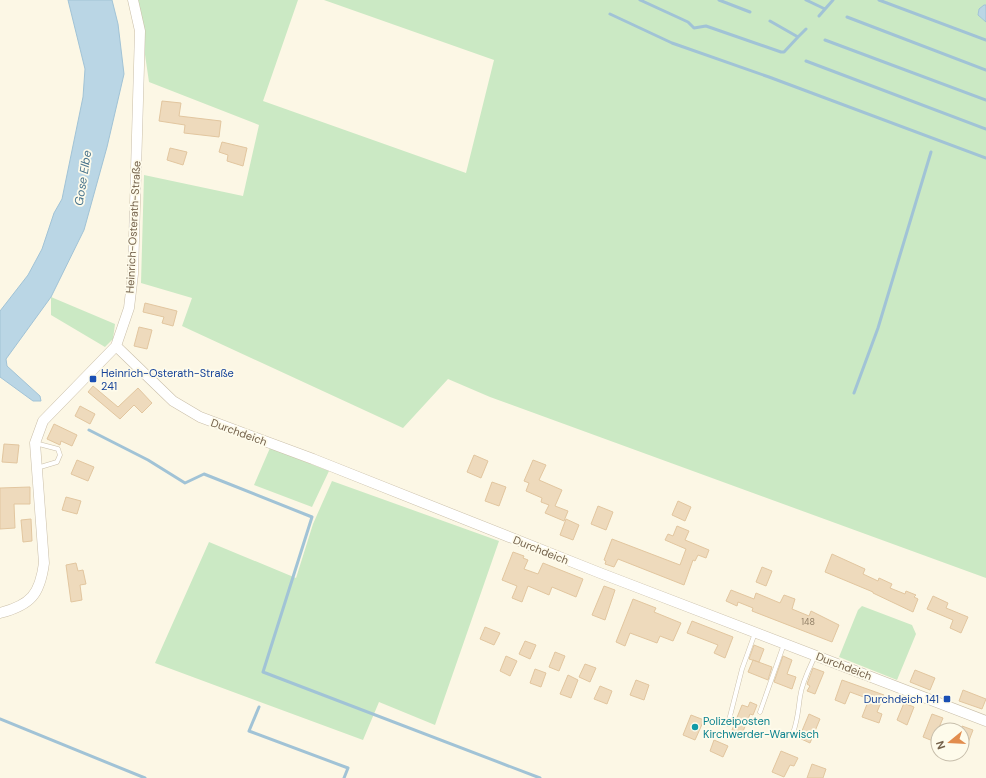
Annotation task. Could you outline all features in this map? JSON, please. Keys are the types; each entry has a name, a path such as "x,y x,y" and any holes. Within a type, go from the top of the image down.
{"street":[{"name":"Heinrich-Osterath-Straße","path":"0,613 15,609 33,597 42,581 44,563 34,443 43,421 116,346 129,308 133,274 140,31 133,0"},
{"name":"Durchdeich","path":"116,346 173,401 200,418 313,459 986,722"}],"lane":[{"path":"34,443 58,449 60,455 57,462 36,468"},
{"path":"728,724 742,669 755,632"},
{"path":"760,712 784,644"},
{"path":"793,733 799,715 800,696 815,655"}],"green space":[{"path":"137,0 298,0 263,101 466,173 494,60 324,0 986,0 986,5 979,9 978,15 986,22 986,578 490,397 448,379 403,428 182,326 192,298 141,283 144,175 243,196 259,125 149,82"},
{"path":"51,297 115,324 113,339 105,347 51,315"},
{"path":"270,448 329,471 312,507 254,485"},
{"path":"332,481 499,541 435,725 379,702 363,740 155,663 209,542 296,578 313,524"},
{"path":"862,606 912,625 916,634 897,680 839,657 858,610"}],"water":[{"name":"Gose Elbe","path":"68,0 112,0 118,24 124,74 107,147 84,230 51,297 6,359 7,366 40,396 41,401 33,401 0,377 0,311 28,275 42,249 54,213 62,199 83,97 85,69"},
{"path":"986,5 986,22 978,15 979,9"}],"building":[{"path":"162,101 181,103 179,116 221,121 219,137 184,133 185,125 159,121"},
{"path":"222,142 247,148 243,166 227,161 228,155 219,152"},
{"path":"170,148 187,152 183,165 167,160"},
{"path":"145,303 177,311 173,326 162,323 164,317 143,312"},
{"path":"139,327 152,330 147,349 134,346"},
{"path":"93,386 118,407 138,388 152,403 142,413 134,405 120,419 88,392"},
{"path":"80,406 95,414 90,424 75,416"},
{"path":"54,424 77,435 72,446 61,441 60,445 47,439"},
{"path":"4,444 19,445 17,463 2,462"},
{"path":"474,455 488,461 481,478 467,472"},
{"path":"77,460 94,467 88,481 71,474"},
{"path":"533,460 546,465 539,480 562,490 555,506 568,511 564,521 545,513 549,505 541,502 542,498 526,491 529,483 524,481"},
{"path":"492,482 506,487 499,506 485,501"},
{"path":"30,487 30,504 14,504 15,528 0,529 0,488"},
{"path":"66,497 81,501 77,514 62,510"},
{"path":"678,501 691,507 685,521 672,515"},
{"path":"598,506 613,512 606,530 591,524"},
{"path":"31,519 32,541 23,542 21,520"},
{"path":"566,519 579,525 573,540 560,535"},
{"path":"677,526 689,531 685,540 709,550 706,558 698,555 695,561 693,560 684,585 618,559 614,567 605,564 606,561 604,560 612,539 680,565 686,549 665,540 668,534 673,536"},
{"path":"513,552 524,556 523,558 528,560 524,569 538,574 543,563 583,579 576,597 552,587 549,595 528,586 522,602 512,598 517,586 502,580"},
{"path":"832,554 865,569 863,574 878,581 879,578 892,584 890,588 905,594 906,591 916,595 914,597 918,599 913,612 873,592 825,572"},
{"path":"76,563 78,571 83,570 86,584 80,585 82,600 71,602 66,565"},
{"path":"762,567 772,571 766,586 756,582"},
{"path":"604,586 615,590 605,620 592,615"},
{"path":"731,590 754,599 756,593 780,603 784,595 795,599 792,609 809,616 811,611 839,625 832,642 752,611 753,608 738,602 737,606 726,601"},
{"path":"933,596 948,603 946,608 968,617 961,633 950,628 953,620 927,609"},
{"path":"633,599 656,608 654,612 681,623 673,641 660,636 657,643 630,633 625,646 616,642"},
{"path":"692,621 733,637 725,658 714,653 718,645 687,633"},
{"path":"485,627 500,633 494,645 480,639"},
{"path":"525,641 536,645 530,659 519,654"},
{"path":"754,645 764,649 759,662 749,659"},
{"path":"555,652 565,656 559,671 549,667"},
{"path":"506,656 517,661 510,676 500,671"},
{"path":"783,656 792,660 787,674 796,677 792,689 774,682"},
{"path":"753,660 772,667 768,680 748,672"},
{"path":"585,664 596,668 590,682 579,677"},
{"path":"813,668 824,672 815,694 807,691 810,686 807,684"},
{"path":"535,669 546,673 541,687 530,683"},
{"path":"915,670 935,678 930,690 910,682"},
{"path":"568,675 578,680 571,698 560,694"},
{"path":"636,680 649,685 644,700 630,695"},
{"path":"842,680 884,695 877,712 882,714 879,723 862,717 869,699 850,692 845,704 835,700"},
{"path":"600,686 612,691 607,704 594,699"},
{"path":"963,690 986,699 982,709 959,701"},
{"path":"750,702 757,705 753,715 750,714 742,734 732,730 742,705 748,707"},
{"path":"904,703 914,707 907,725 897,720"},
{"path":"809,714 820,719 810,743 799,738"},
{"path":"932,714 943,718 941,722 930,722 930,740 923,737"},
{"name":"Polizeiposten Kirchwerder-Warwisch","path":"691,715 704,720 695,740 683,735"},
{"path":"970,729 973,730 970,738"},
{"path":"714,740 728,746 723,757 710,751"},
{"path":"781,751 798,758 794,766 790,765 784,777 772,772"},
{"path":"812,764 826,769 823,778 807,778"}],"waterway":[{"path":"640,0 688,22 694,28 706,26 781,52 784,52 798,37"},
{"path":"719,0 750,12"},
{"path":"806,0 825,9"},
{"path":"819,16 833,0"},
{"path":"879,0 986,40"},
{"path":"610,14 672,43 769,77 986,158"},
{"path":"847,17 986,70"},
{"path":"770,21 798,37 806,29"},
{"path":"825,40 986,100"},
{"path":"806,61 986,129"},
{"path":"854,393 878,328 931,152"},
{"path":"89,430 148,460 185,483 204,474 312,517 263,672 540,778"},
{"path":"259,707 249,731 348,768 344,778"},
{"path":"0,719 145,778"}],"place":[{"name":"Heinrich-Osterath-Straße 241","path":"93,379"},
{"name":"Durchdeich 141","path":"947,699"},
{"name":"Polizeiposten Kirchwerder-Warwisch","path":"695,727"}]}
